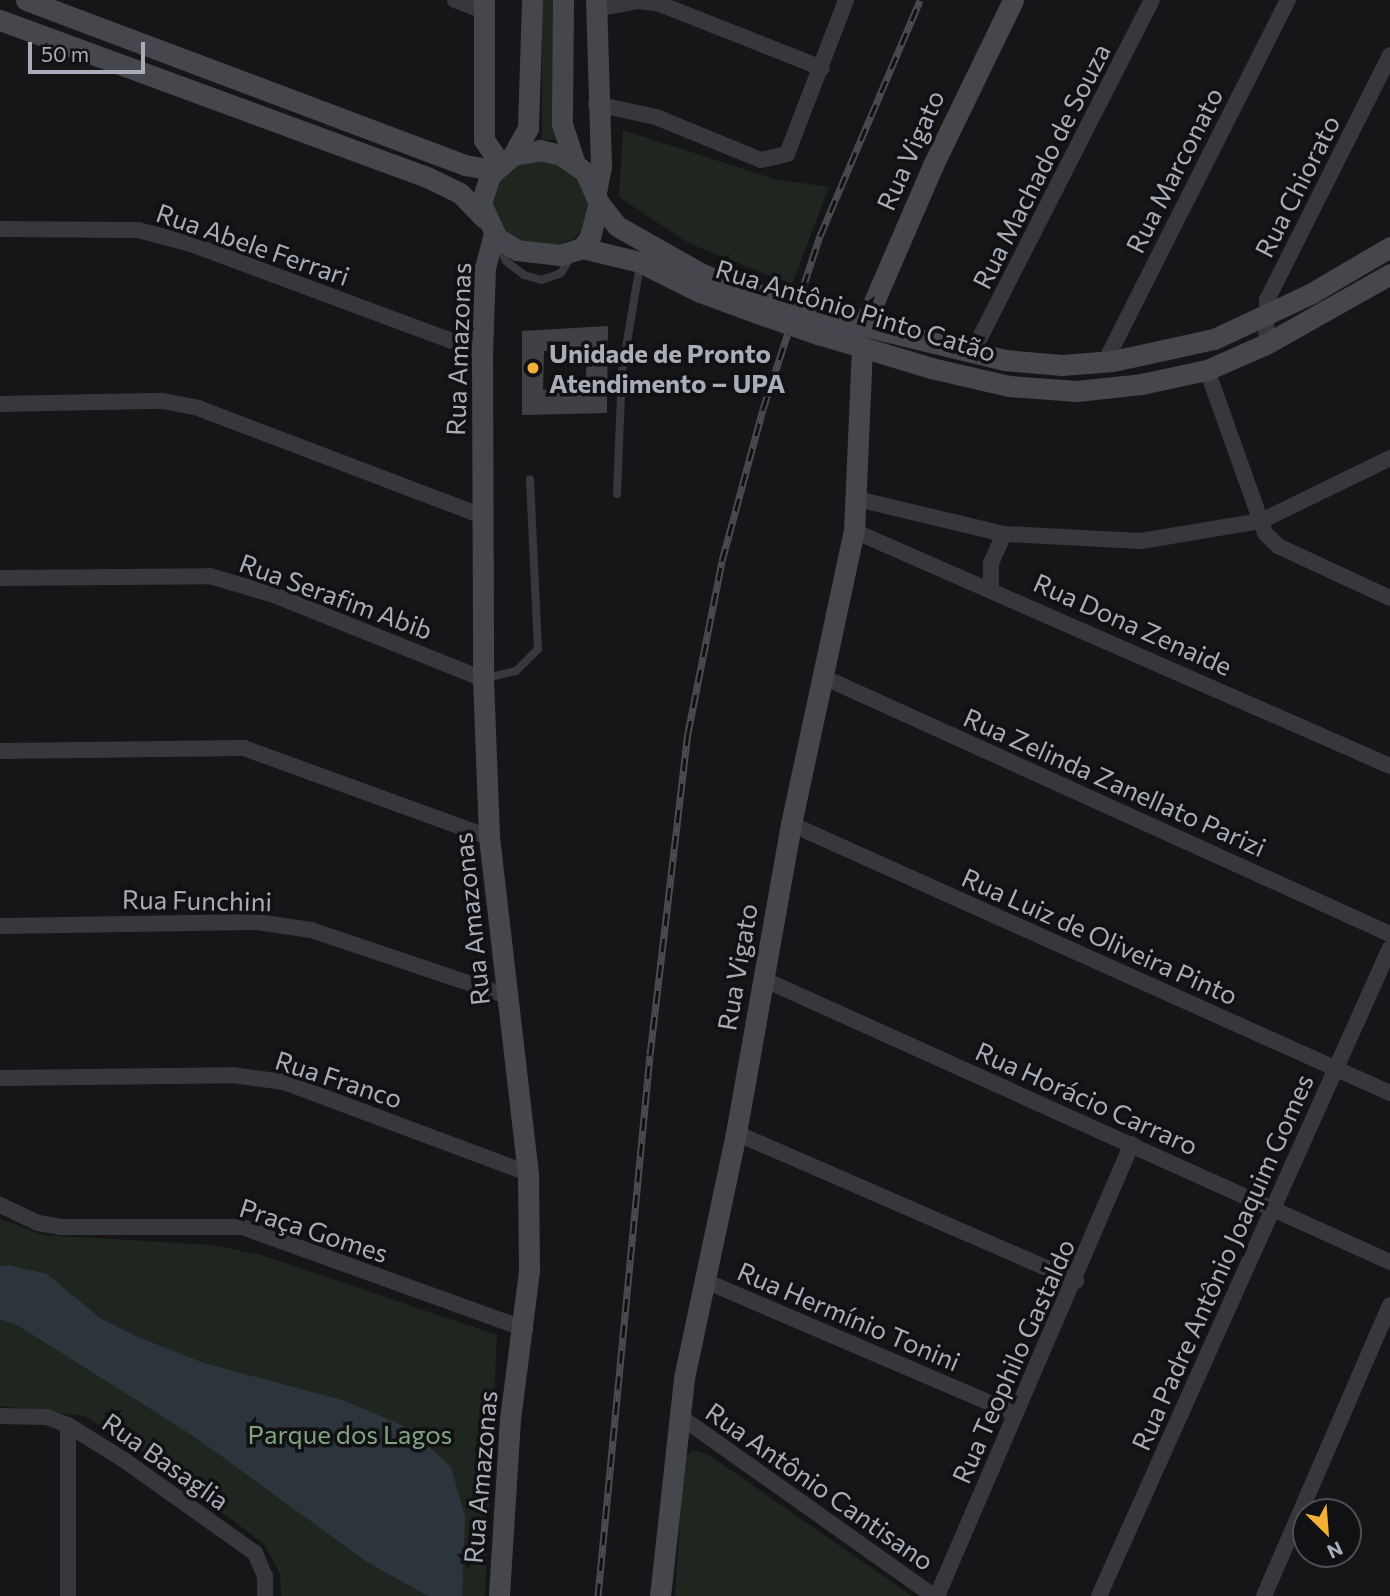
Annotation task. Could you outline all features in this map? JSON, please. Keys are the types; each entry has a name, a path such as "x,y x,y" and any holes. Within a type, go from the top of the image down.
{"street":[{"path":"26,0 465,165 502,163 540,150 579,167"},
{"path":"455,0 484,5 484,140 502,163"},
{"path":"492,230 483,188 528,128 532,0"},
{"path":"563,0 562,124 579,167 597,198"},
{"path":"596,104 637,111 761,160 787,154 795,142 846,0"},
{"name":"Rua Vigato","path":"660,1596 678,1415 703,1280 736,1133 791,824 854,531 858,499 863,337 938,153 1013,0"},
{"name":"Rua Machado de Souza","path":"972,354 1152,0"},
{"name":"Rua Marconato","path":"1105,362 1288,0"},
{"path":"0,20 427,177 460,193 492,230 517,250 541,255 578,250 598,219 600,145 596,104 596,4 639,1 660,4 822,68"},
{"name":"Rua Chiorato","path":"1266,344 1267,300 1390,55"},
{"path":"579,167 600,145"},
{"name":"Rua Antônio Pinto Catão","path":"597,198 617,226 647,246 765,307"},
{"name":"Rua Abele Ferrari","path":"0,229 138,230 191,244 482,352"},
{"name":"Rua Amazonas","path":"492,230 485,268 482,352 483,679 489,837 528,1173 525,1328 510,1419 499,1596"},
{"name":"Rua Antônio Pinto Catão","path":"863,337 1062,365 1105,362 1214,339 1265,317 1390,247"},
{"name":"Rua Antônio Pinto Catão","path":"578,250 640,262 700,292 765,307 1009,386 1077,391 1207,370 1266,344 1390,274"},
{"path":"1207,370 1261,521 1278,547 1390,598"},
{"path":"0,404 163,401 198,408 482,516"},
{"path":"858,499 1004,534 1141,541 1261,521 1390,458"},
{"name":"Rua Dona Zenaide","path":"854,531 991,588 1390,766"},
{"path":"991,588 991,563 1004,534"},
{"name":"Rua Serafim Abib","path":"0,578 210,576 274,595 483,679"},
{"name":"Rua Zelinda Zanellato Parizi","path":"821,676 1390,934"},
{"path":"0,751 244,748 489,837"},
{"name":"Rua Luiz de Oliveira Pinto","path":"791,824 1390,1093"},
{"name":"Rua Funchini","path":"0,926 257,922 311,930 507,996"},
{"name":"Rua Padre Antônio Joaquim Gomes","path":"1098,1596 1390,948"},
{"name":"Rua Horácio Carraro","path":"763,979 1390,1262"},
{"name":"Rua Franco","path":"0,1078 232,1074 284,1082 528,1173"},
{"path":"736,1133 1076,1281"},
{"name":"Rua Teophilo Gastaldo","path":"935,1596 1076,1281 1132,1144"},
{"name":"Praça Gomes","path":"0,1205 27,1218 61,1227 242,1227 525,1328"},
{"name":"Rua Hermínio Tonini","path":"703,1280 1015,1414"},
{"path":"1264,1596 1390,1306"},
{"name":"Rua Antônio Cantisano","path":"678,1415 935,1596"},
{"name":"Rua Basaglia","path":"0,1416 47,1417 68,1425 255,1553 265,1576 265,1596"},
{"path":"68,1425 68,1596"}],"lane":[{"path":"617,494 622,372 640,262"},
{"path":"483,679 516,671 538,649 530,479"}],"green space":[{"path":"542,0 556,0 556,140 542,140"},
{"path":"623,130 774,179 829,187 792,284 690,244 619,197"},
{"path":"526,157 572,168 590,195 586,226 575,238 558,246 519,240 504,232 490,203 500,171"},
{"name":"Parque dos Lagos","path":"0,1219 43,1235 213,1245 261,1255 497,1335 485,1596 281,1596 280,1574 264,1544 138,1449 84,1416 0,1406"},
{"path":"693,1450 709,1455 912,1596 675,1596 684,1458"}],"shaded area":[{"path":"9,1265 47,1274 100,1318 138,1337 204,1363 342,1400 409,1428 451,1467 465,1516 462,1596 428,1596 367,1562 195,1437 19,1326 0,1319 0,1266"}],"building":[{"name":"Unidade de Pronto Atendimento – UPA","path":"608,326 607,413 522,415 522,331","holes":["588,348 585,387 543,390 544,351"]}],"railway":[{"path":"598,1596 650,1055 688,733 722,561 763,409 820,236 920,0"}],"place":[{"name":"Unidade de Pronto Atendimento – UPA","path":"533,368"}]}
